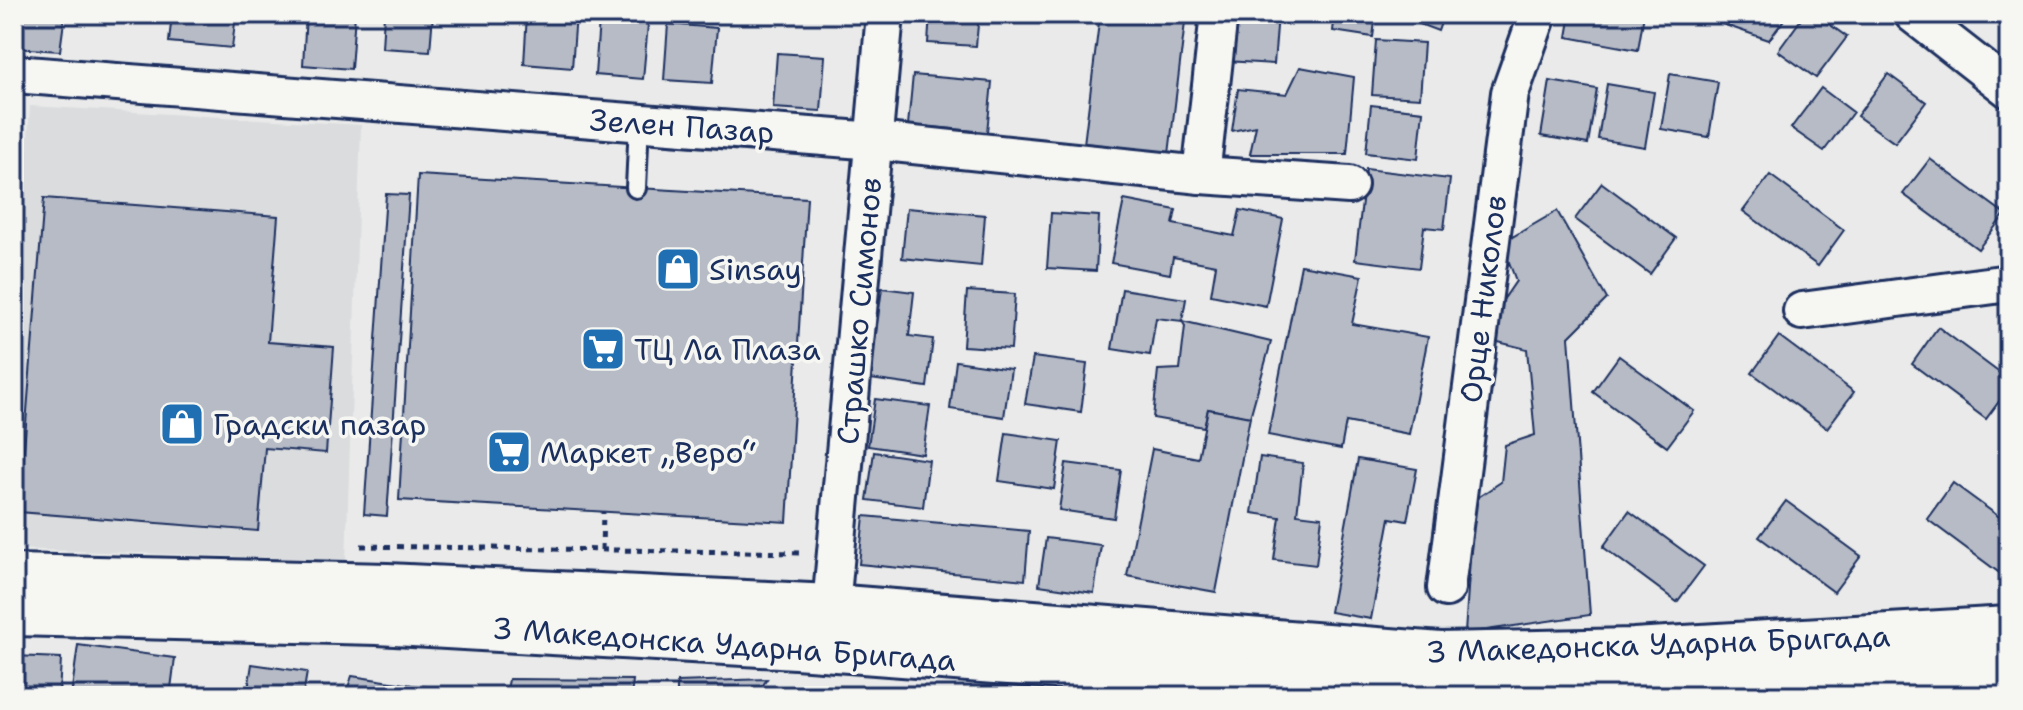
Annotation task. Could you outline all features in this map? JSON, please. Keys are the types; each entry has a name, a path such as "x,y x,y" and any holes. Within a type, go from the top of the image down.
{"street":[{"name":"Страшко Симонов","path":"831,607 885,14"},
{"path":"1201,175 1219,14"},
{"name":"Орце Николов","path":"1446,588 1510,93 1538,14"},
{"path":"1913,14 2009,89"},
{"name":"Зелен Пазар","path":"14,74 875,141 1201,175 1349,185"},
{"path":"1802,311 2009,283"},
{"name":"3 Македонска Ударна Бригада","path":"14,577 387,586 831,607 1440,655 1634,651 2009,629"},
{"name":"3 Македонска Ударна Бригада","path":"14,613 378,622 796,646 1123,672 1254,689 1428,694 1769,688 2009,667"},
{"path":"1123,672 1165,696"}],"lane":[{"path":"636,188 639,122"}],"path":[{"path":"602,550 603,512"},
{"path":"348,546 836,553"}],"shaded area":[{"name":"Градски пазар","path":"30,106 361,125 346,560 14,549 14,299 18,299"}],"building":[{"path":"14,14 65,14 60,51 14,48"},
{"path":"96,14 161,14 160,22"},
{"path":"172,14 236,14 232,48 169,42"},
{"path":"306,14 355,14 351,69 303,65"},
{"path":"384,14 433,14 430,51 382,48"},
{"path":"527,14 576,14 572,68 524,64"},
{"path":"930,14 979,14 976,46 928,43"},
{"path":"1100,14 1186,14 1169,154 1084,144"},
{"path":"1229,14 1278,14 1274,64 1226,61"},
{"path":"1335,14 1376,14 1373,37 1333,31"},
{"path":"1393,14 1444,14 1438,31"},
{"path":"1571,14 1644,14 1638,50 1567,37"},
{"path":"1693,14 1788,14 1769,40"},
{"path":"1805,14 1815,14 1847,37 1816,78 1778,51"},
{"path":"599,20 648,24 643,79 595,75"},
{"path":"668,24 717,28 712,83 664,80"},
{"path":"1376,40 1424,43 1420,98 1372,95"},
{"path":"777,53 825,56 821,111 773,108"},
{"path":"1300,67 1354,77 1347,154 1250,154 1256,126 1232,131 1238,89 1287,94"},
{"path":"1670,74 1718,82 1709,137 1661,129"},
{"path":"1888,74 1926,102 1895,143 1857,116"},
{"path":"913,75 992,82 987,132 908,125"},
{"path":"1550,81 1597,89 1588,144 1541,136"},
{"path":"1607,84 1654,92 1645,147 1598,139"},
{"path":"1821,88 1853,112 1824,151 1791,128"},
{"path":"1371,105 1423,111 1418,159 1366,153"},
{"path":"1930,159 2005,214 1978,249 1903,194"},
{"path":"1366,169 1450,179 1444,229 1424,227 1419,268 1355,260"},
{"name":"ТЦ Ла Плаза","path":"418,175 807,198 787,522 399,500"},
{"path":"1770,175 1844,230 1818,266 1743,211"},
{"path":"1602,183 1676,238 1650,274 1575,219"},
{"path":"386,194 409,195 387,516 364,514"},
{"path":"44,198 278,216 268,342 334,347 326,453 265,448 258,531 19,512"},
{"path":"1124,200 1176,210 1173,224 1234,236 1240,210 1283,219 1266,306 1211,295 1216,265 1173,257 1170,274 1111,263"},
{"path":"907,208 985,215 981,266 902,258"},
{"path":"1557,211 1607,299 1569,337 1590,615 1465,633 1474,500 1501,482 1505,445 1535,435 1527,349 1498,342 1499,306 1516,281 1502,243"},
{"path":"1051,213 1099,216 1096,271 1047,268"},
{"path":"1301,265 1362,276 1352,324 1428,337 1409,434 1346,422 1341,449 1268,435"},
{"path":"882,288 914,292 909,336 933,339 927,387 870,379"},
{"path":"1122,289 1186,299 1182,321 1156,318 1150,355 1112,349"},
{"path":"967,291 1015,294 1011,349 963,346"},
{"path":"1182,321 1271,342 1250,417 1208,409 1204,427 1153,418 1158,370 1180,369 1185,326"},
{"path":"1938,327 2009,380 2009,388 1986,419 1912,364"},
{"path":"1779,336 1854,392 1827,428 1752,373"},
{"path":"1619,356 1694,411 1667,447 1593,392"},
{"path":"1033,357 1087,364 1081,412 1025,404"},
{"path":"956,361 1011,369 1004,417 950,409"},
{"path":"875,399 930,406 923,454 868,446"},
{"path":"1208,409 1250,417 1216,592 1127,576 1152,449 1198,458"},
{"path":"1006,433 1061,441 1054,489 999,481"},
{"path":"874,452 929,460 923,507 867,500"},
{"path":"1260,457 1303,463 1297,514 1322,517 1316,565 1274,560 1280,517 1252,513"},
{"path":"1358,459 1417,469 1407,521 1390,518 1371,619 1330,612"},
{"path":"1066,463 1121,470 1114,518 1059,510"},
{"path":"1953,483 2009,524 2009,564 2001,574 1927,519"},
{"path":"1786,501 1861,556 1834,592 1759,537"},
{"path":"1629,511 1704,566 1677,602 1603,547"},
{"path":"864,516 1029,531 1025,580 859,564"},
{"path":"1046,538 1101,545 1094,593 1039,585"},
{"path":"78,645 175,658 170,696 71,696"},
{"path":"14,656 61,658 59,696 14,696"},
{"path":"252,664 307,672 303,696 247,696"},
{"path":"352,676 411,685 415,696 345,696"},
{"path":"509,679 633,680 631,696 506,696"},
{"path":"767,679 756,696 677,696 677,682"},
{"path":"411,685 474,692 473,696 415,696"}],"place":[{"name":"Sinsay","path":"678,269"},
{"name":"ТЦ Ла Плаза","path":"603,349"},
{"name":"Градски пазар","path":"182,424"},
{"name":"Маркет „Веро“","path":"509,452"}]}
